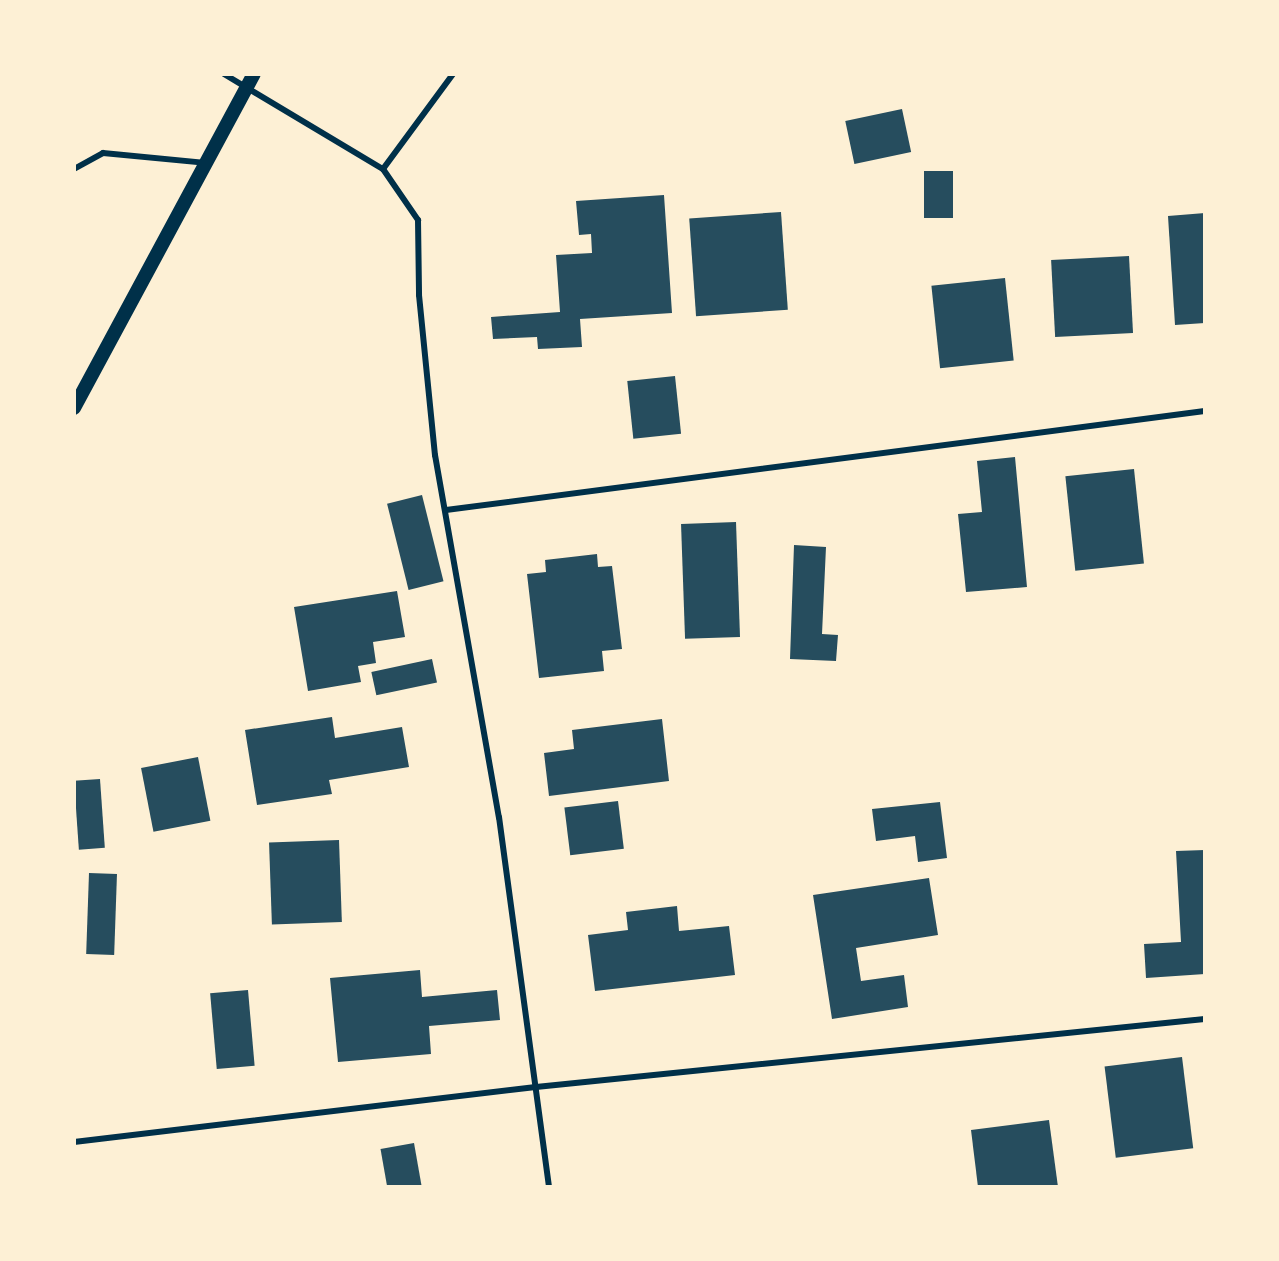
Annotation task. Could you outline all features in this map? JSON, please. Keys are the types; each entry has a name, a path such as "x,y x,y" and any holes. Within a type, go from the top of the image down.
{"street":[{"path":"74,408 254,74"}],"lane":[{"path":"224,74 383,169 418,220 419,295 446,510 499,817 549,1187"},
{"path":"383,169 453,74"},
{"path":"74,169 103,153 206,163"},
{"path":"446,510 1205,411"},
{"path":"74,1142 536,1087 1205,1019"}],"building":[{"path":"902,109 911,152 854,164 845,121"},
{"path":"924,171 953,171 953,218 924,218"},
{"path":"664,195 672,313 580,319 582,347 538,349 537,337 493,339 491,317 560,312 556,255 592,253 591,234 579,235 576,201"},
{"path":"781,212 788,310 696,316 689,218"},
{"path":"1205,213 1205,323 1175,325 1168,216"},
{"path":"1129,256 1133,333 1055,337 1051,260"},
{"path":"1005,278 1014,361 940,368 931,286"},
{"path":"675,376 681,434 633,439 627,381"},
{"path":"1015,457 1027,587 966,592 958,514 982,512 977,461"},
{"path":"1134,469 1144,563 1075,571 1065,476"},
{"path":"422,495 444,581 409,590 387,504"},
{"path":"736,522 740,637 685,639 681,524"},
{"path":"794,545 826,547 822,634 838,635 836,661 790,659"},
{"path":"597,554 598,567 612,566 622,649 602,651 604,671 539,678 527,574 546,572 545,560"},
{"path":"397,591 405,637 373,642 376,663 358,666 361,682 308,691 294,607"},
{"path":"432,659 437,682 376,695 371,672"},
{"path":"332,717 335,738 402,727 409,767 329,780 332,794 257,805 245,730"},
{"path":"662,719 669,781 549,796 544,753 574,749 572,730"},
{"path":"198,757 210,821 153,832 141,768"},
{"path":"100,779 105,848 79,850 74,781"},
{"path":"618,801 624,849 570,855 564,808"},
{"path":"940,802 947,858 918,862 915,836 876,841 872,809"},
{"path":"339,840 342,922 272,924 269,842"},
{"path":"1205,850 1205,974 1146,978 1144,944 1181,942 1176,851"},
{"path":"89,873 117,874 114,955 86,954"},
{"path":"929,878 938,935 856,948 861,981 904,975 908,1007 832,1019 813,895"},
{"path":"677,906 679,931 729,926 735,975 595,991 588,935 628,930 626,912"},
{"path":"420,970 422,997 497,990 500,1020 429,1026 431,1054 338,1062 330,978"},
{"path":"248,990 255,1066 217,1069 210,993"},
{"path":"1182,1057 1193,1148 1116,1158 1105,1067"},
{"path":"1049,1120 1058,1187 978,1187 971,1130"},
{"path":"414,1143 422,1187 387,1187 381,1149"}]}
